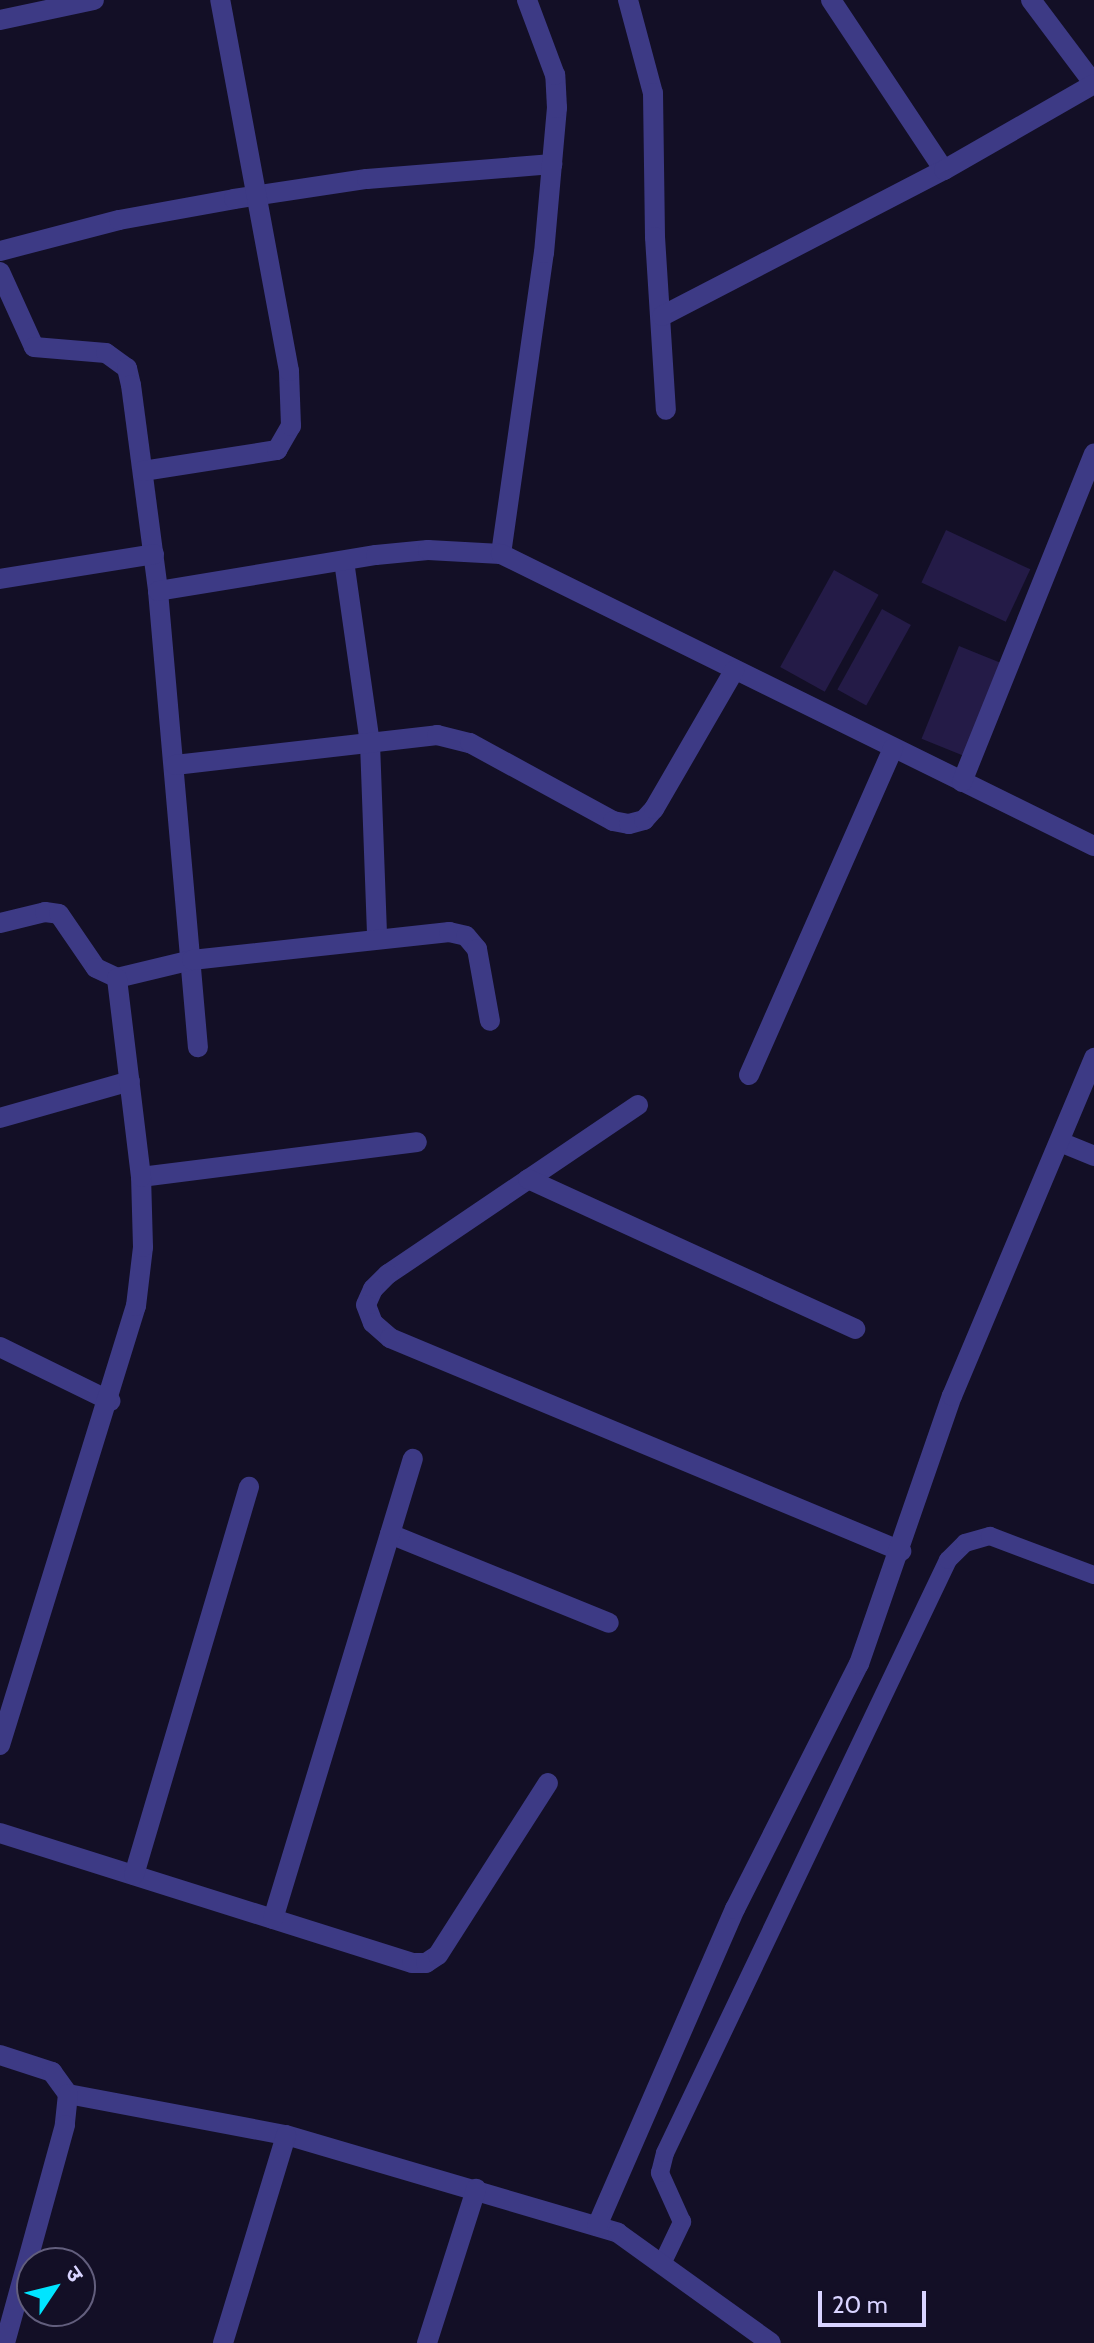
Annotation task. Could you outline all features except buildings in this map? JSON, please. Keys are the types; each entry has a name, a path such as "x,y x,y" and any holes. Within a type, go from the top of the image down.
{"street":[{"path":"0,20 94,0"},
{"path":"143,471 277,450 287,438 289,371 220,0"},
{"path":"501,554 552,164 555,75 527,0"},
{"path":"628,0 653,93 666,410"},
{"path":"831,0 944,170"},
{"path":"662,316 944,170 1094,84 1031,0"},
{"path":"0,251 119,220 258,196 367,179 552,164"},
{"path":"0,272 34,347 106,353 127,368 158,591 198,1047"},
{"path":"962,782 1094,454"},
{"path":"158,591 428,550 501,554 1094,846"},
{"path":"0,579 154,554"},
{"path":"344,561 370,743 377,936"},
{"path":"175,765 437,735 470,743 613,821 629,824 644,820 654,809 734,671"},
{"path":"749,1075 893,748"},
{"path":"0,923 45,912 59,914 96,968 117,978 192,960 377,936 466,936 477,949 490,1021"},
{"path":"0,1745 110,1401 136,1306 143,1247 141,1177 117,978"},
{"path":"597,2226 735,1909 859,1664 901,1551 952,1396 1094,1058"},
{"path":"0,1118 130,1081"},
{"path":"638,1105 388,1274 373,1289 366,1305 373,1323 390,1338 901,1551"},
{"path":"141,1177 417,1142"},
{"path":"1060,1142 1094,1156"},
{"path":"528,1179 855,1329"},
{"path":"0,1347 110,1401"},
{"path":"273,1919 413,1459"},
{"path":"134,1875 249,1487"},
{"path":"390,1534 609,1623"},
{"path":"0,1833 412,1963 426,1963 438,1955 548,1783"},
{"path":"0,2055 52,2072 68,2094 65,2125 5,2343"},
{"path":"68,2094 286,2135 618,2233 771,2343"},
{"path":"223,2343 286,2135"},
{"path":"427,2343 476,2189"}],"lane":[{"path":"662,2264 682,2222 660,2173 665,2153 948,1560 965,1543 990,1536 1094,1575"}]}
